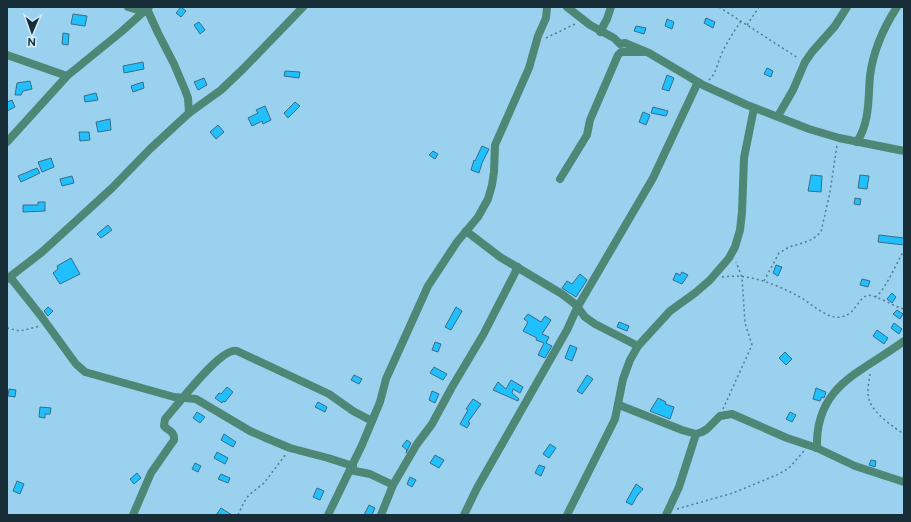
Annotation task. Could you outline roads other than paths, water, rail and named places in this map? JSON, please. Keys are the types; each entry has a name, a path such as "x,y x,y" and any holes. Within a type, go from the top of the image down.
{"street":[{"path":"128,7 146,9"},
{"path":"303,7 221,90 189,113 42,252 9,278 47,324 76,364 85,372 182,398 191,398 201,402 250,431 290,448 328,458 370,474 393,485"},
{"path":"328,515 352,468 380,402 388,374 428,286 466,231 478,217 488,199 494,172 495,145 521,86 546,18 547,7"},
{"path":"567,7 584,21 600,32 614,38 620,44 625,43 650,53 700,84 754,108 809,129 839,138 904,151"},
{"path":"600,32 611,7"},
{"path":"778,116 793,90 800,71 812,52 835,26 847,7"},
{"path":"857,142 863,132 868,111 870,75 874,58 880,39 897,7"},
{"path":"7,142 67,76 146,9"},
{"path":"146,9 174,64 185,90 188,98 189,113"},
{"path":"560,179 587,135 590,120 618,55 621,52 650,53"},
{"path":"7,55 67,76"},
{"path":"464,515 477,488 556,350 577,308 653,178 700,84"},
{"path":"567,515 615,419 625,372 638,346 670,311 710,280 732,253 735,247 740,230 744,182 744,158 754,108"},
{"path":"466,231 487,249 562,294 571,301 585,317 595,324 638,346"},
{"path":"381,515 393,485 417,444 432,424 483,335 518,267"},
{"path":"813,447 823,410 827,401 839,387 856,373 904,342"},
{"path":"133,515 151,473 174,440 174,434 165,427 164,422 182,398 215,363 231,351 234,350 329,394 372,421"},
{"path":"618,405 696,434 707,429 720,416 732,414 855,466 904,482"},
{"path":"667,514 684,471 696,434"}]}
